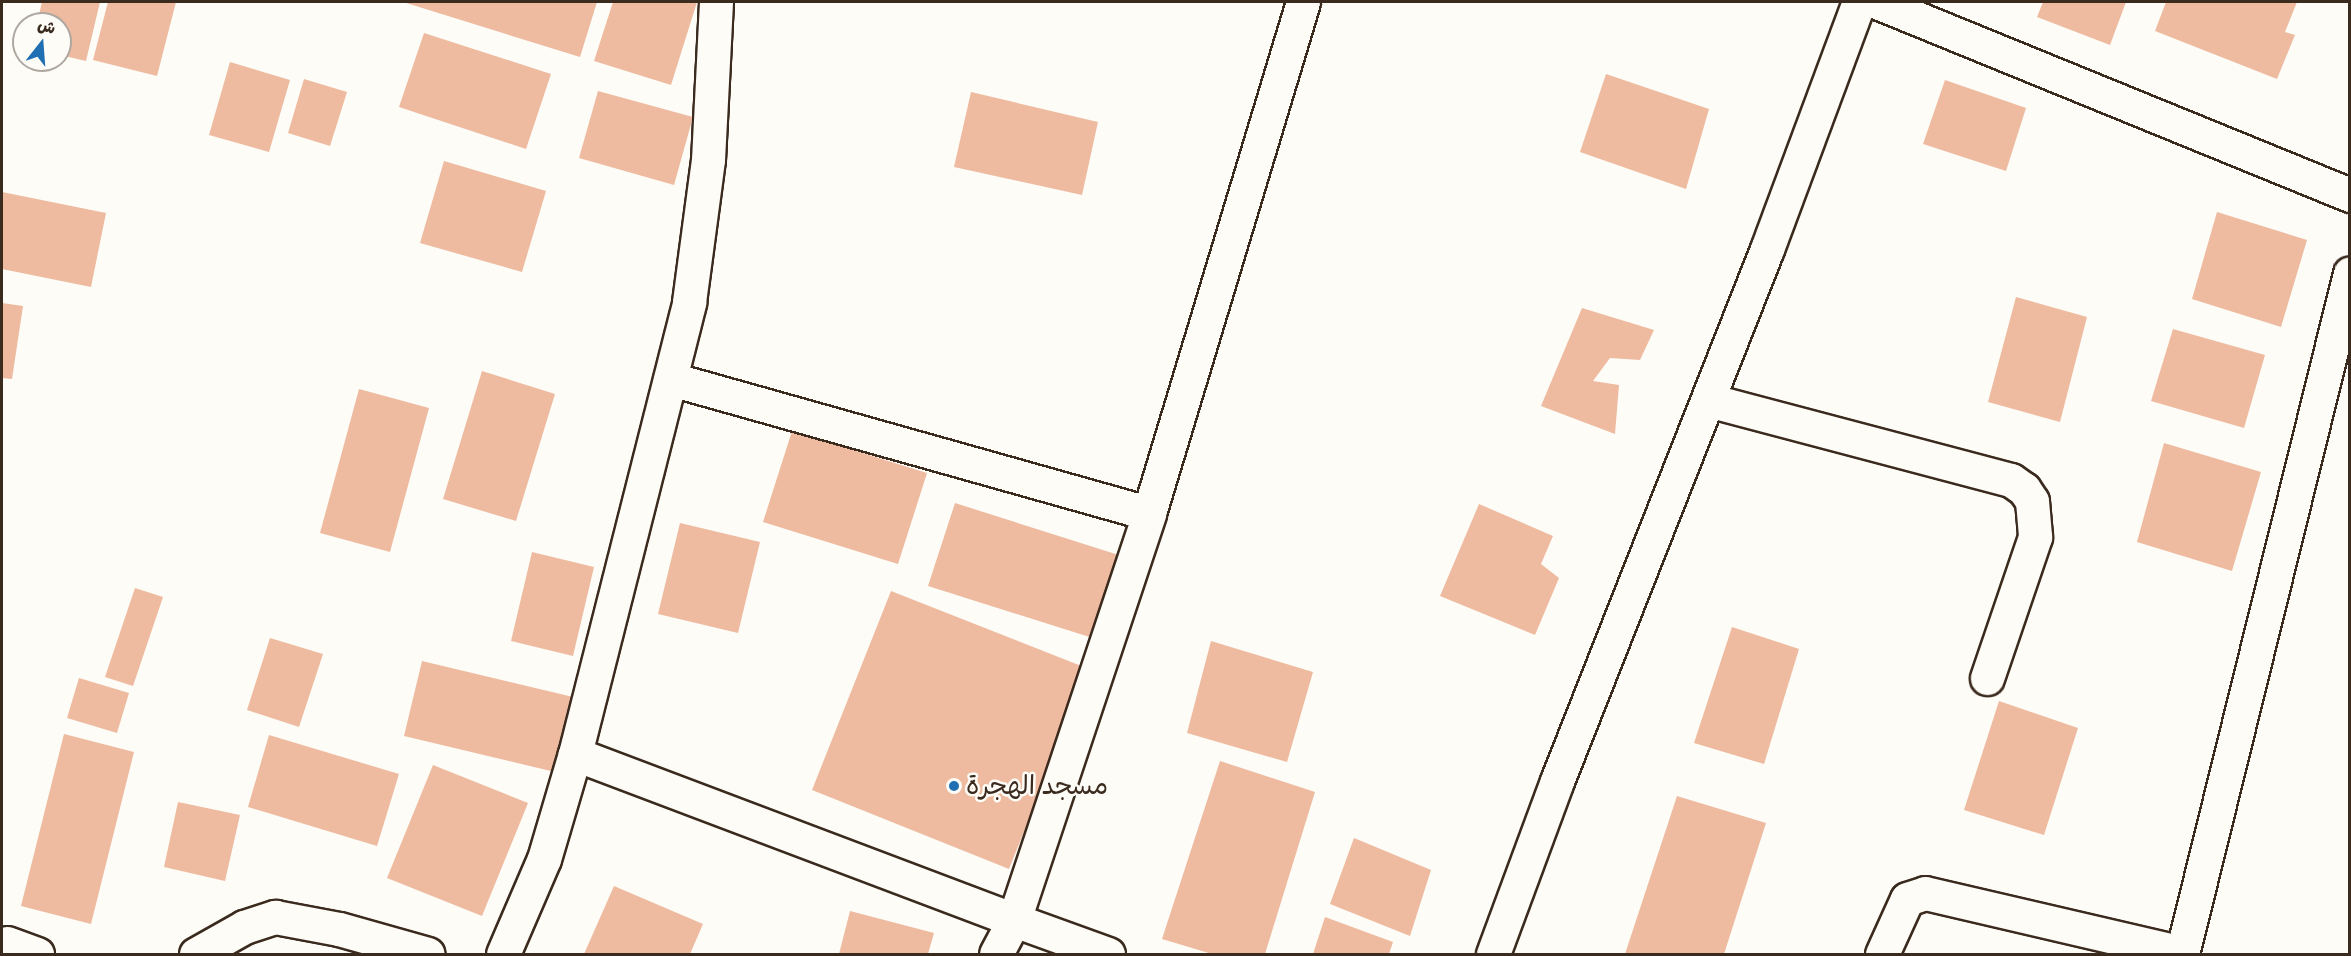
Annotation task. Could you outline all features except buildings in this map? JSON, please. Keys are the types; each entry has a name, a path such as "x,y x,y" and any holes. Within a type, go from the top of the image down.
{"street":[{"path":"503,954 544,859 575,754 689,302 708,160 716,2"},
{"path":"996,954 1014,920 1149,513 1303,2"},
{"path":"1494,954 1557,781 1708,400 1859,2"},
{"path":"1877,2 2349,195"},
{"path":"1882,954 1907,898 1925,892 2183,954 2349,273"},
{"path":"671,379 1149,513"},
{"path":"1708,400 2011,480 2024,489 2032,501 2035,537 1987,678"},
{"path":"575,754 1108,954"},
{"path":"196,954 244,927 275,918 339,929 428,954"}],"place":[{"name":"مسجد الهجرة","path":"954,786"}]}
